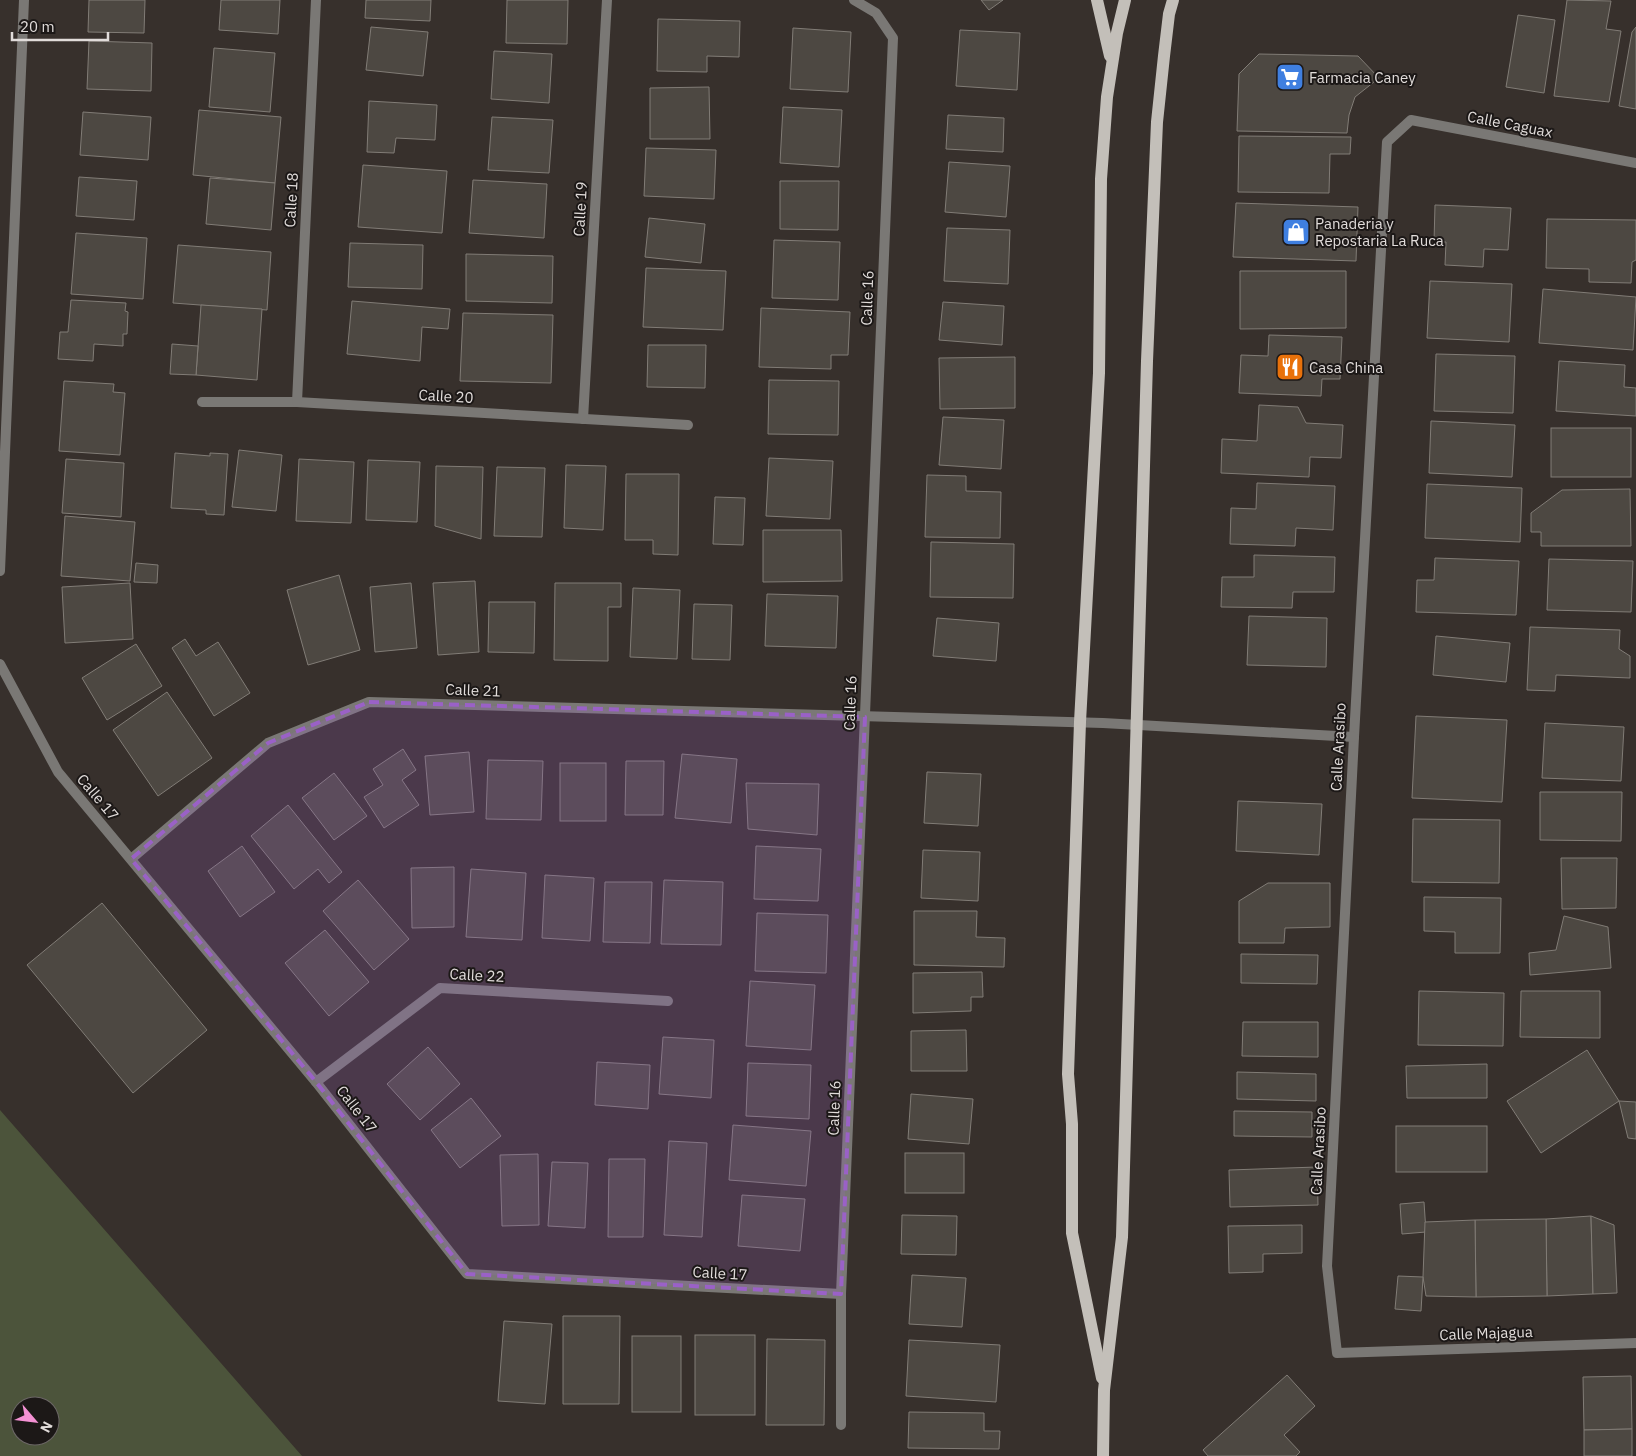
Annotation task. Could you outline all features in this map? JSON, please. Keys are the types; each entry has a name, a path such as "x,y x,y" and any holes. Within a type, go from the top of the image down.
{"main road":[{"path":"1097,0 1112,64"},
{"path":"1104,1390 1072,1232 1072,1124 1068,1074 1080,722 1099,373 1102,179 1107,97 1117,33 1125,0"},
{"path":"1103,1456 1104,1390 1122,1237 1147,361 1157,122 1169,14 1173,0"},
{"path":"1169,14 1182,0"}],"street":[{"path":"0,571 24,0"},
{"name":"Calle 18","path":"297,402 316,0"},
{"name":"Calle 19","path":"583,419 607,0"},
{"name":"Calle 16","path":"841,1425 841,1294 893,38 876,13 854,0"},
{"name":"Calle Caguax","path":"1387,142 1411,120 1636,163"},
{"name":"Calle Arasibo","path":"1337,1353 1327,1266 1387,142"},
{"name":"Calle 20","path":"202,402 297,402 688,425"},
{"name":"Calle 17","path":"0,664 58,772 316,1082 467,1274 841,1294"},
{"name":"Calle 21","path":"131,859 268,743 369,702 1080,722 1354,737"},
{"name":"Calle 22","path":"316,1082 440,988 668,1001"},
{"name":"Calle Majagua","path":"1337,1353 1636,1343"}],"highlighted area":[{"path":"369,702 865,717 841,1294 467,1274 316,1082 131,859 268,743"}],"green space":[{"path":"0,1110 302,1456 0,1456"}],"building":[{"path":"89,0 145,0 144,33 88,32"},
{"path":"221,0 280,0 278,34 219,30"},
{"path":"366,0 431,0 430,21 365,18"},
{"path":"507,0 568,0 567,44 506,43"},
{"path":"981,0 1003,0 989,10"},
{"path":"1567,0 1611,1 1606,29 1621,31 1609,102 1554,96"},
{"path":"1518,15 1555,20 1544,93 1506,87"},
{"path":"658,19 740,21 739,57 707,56 707,72 657,71"},
{"path":"371,27 428,32 423,76 366,70"},
{"path":"1636,27 1636,109 1619,106 1632,32"},
{"path":"793,28 851,32 848,92 790,89"},
{"path":"960,30 1020,33 1017,90 956,86"},
{"path":"89,41 152,43 151,91 87,89"},
{"path":"214,48 275,53 270,112 209,107"},
{"path":"494,51 552,54 549,103 491,99"},
{"path":"1259,54 1358,56 1379,78 1355,97 1349,115 1347,133 1237,131 1239,74"},
{"path":"709,87 710,139 650,139 650,88"},
{"path":"369,101 437,105 435,140 396,138 394,153 367,152"},
{"path":"783,107 842,110 839,167 780,163"},
{"path":"199,110 281,117 275,183 193,175"},
{"path":"83,112 151,117 148,160 80,155"},
{"path":"948,115 1004,118 1003,152 946,149"},
{"path":"492,117 553,120 549,173 488,170"},
{"path":"1239,136 1351,137 1350,154 1330,154 1329,193 1238,192"},
{"path":"646,148 716,150 714,199 644,196"},
{"path":"949,162 1010,166 1006,217 945,212"},
{"path":"363,165 447,171 442,233 358,227"},
{"path":"79,177 137,181 134,220 76,216"},
{"path":"210,178 275,183 271,230 206,224"},
{"path":"473,180 547,184 544,238 469,233"},
{"path":"780,181 839,181 838,230 780,229"},
{"name":"Panaderia y Repostaria La Ruca","path":"1236,203 1358,207 1356,261 1233,257"},
{"path":"1435,205 1511,208 1508,250 1484,249 1483,267 1445,265 1446,242 1434,242"},
{"path":"649,218 705,224 701,263 645,257"},
{"path":"1547,219 1636,220 1636,260 1632,262 1631,283 1589,282 1589,269 1546,268"},
{"path":"947,228 1010,230 1008,284 944,281"},
{"path":"76,233 147,238 143,299 71,294"},
{"path":"774,240 840,242 838,300 772,298"},
{"path":"350,243 423,245 422,289 348,287"},
{"path":"178,245 271,252 267,310 173,303"},
{"path":"466,254 553,256 552,303 466,301"},
{"path":"646,268 726,271 723,330 643,327"},
{"path":"1240,271 1346,271 1346,328 1240,329"},
{"path":"1430,281 1512,284 1509,342 1427,338"},
{"path":"1543,289 1636,297 1633,350 1539,343"},
{"path":"71,300 126,303 125,311 128,312 127,334 123,334 123,346 94,344 93,361 58,359 60,332 68,332"},
{"path":"352,301 450,309 448,329 422,327 420,361 347,354"},
{"path":"943,302 1004,306 1002,345 939,340"},
{"path":"201,305 262,309 257,380 196,375"},
{"path":"761,308 850,312 848,355 831,355 831,369 759,367"},
{"path":"463,313 553,315 551,383 460,381"},
{"name":"Casa China","path":"1269,335 1342,337 1340,379 1322,379 1321,396 1239,393 1241,355 1268,356"},
{"path":"172,344 198,346 196,375 170,374"},
{"path":"648,345 706,345 705,388 647,387"},
{"path":"1436,354 1515,356 1513,413 1434,411"},
{"path":"1015,357 1015,408 940,409 939,358"},
{"path":"1559,361 1625,365 1624,387 1636,388 1636,416 1556,411"},
{"path":"769,380 839,381 838,435 768,434"},
{"path":"64,381 114,384 113,392 125,393 120,455 59,451"},
{"path":"1259,405 1298,407 1306,423 1343,425 1341,458 1310,457 1309,477 1221,473 1222,439 1257,441"},
{"path":"943,417 1004,420 1001,469 939,465"},
{"path":"1431,421 1515,425 1512,477 1429,473"},
{"path":"1551,428 1631,428 1631,477 1551,477"},
{"path":"239,450 282,455 276,511 232,507"},
{"path":"175,453 210,456 210,453 228,454 224,515 206,514 206,510 171,508"},
{"path":"769,458 833,461 830,519 766,516"},
{"path":"66,459 124,463 121,517 62,513"},
{"path":"299,459 354,462 351,523 296,521"},
{"path":"368,460 420,462 417,522 366,520"},
{"path":"566,465 606,466 603,530 564,528"},
{"path":"436,466 483,467 481,539 435,526"},
{"path":"497,467 545,468 542,537 494,536"},
{"path":"626,474 679,474 678,555 653,554 653,540 625,540"},
{"path":"927,475 966,476 966,491 1001,492 1000,538 925,537"},
{"path":"1257,483 1335,486 1333,530 1296,528 1295,546 1230,544 1231,508 1256,509"},
{"path":"1427,484 1522,488 1520,542 1425,538"},
{"path":"1630,489 1631,546 1541,546 1541,532 1531,532 1531,513 1562,490"},
{"path":"715,497 745,498 743,545 713,544"},
{"path":"65,516 135,522 130,581 61,576"},
{"path":"763,530 841,530 842,581 763,582"},
{"path":"931,542 1014,544 1013,598 930,597"},
{"path":"1254,555 1335,557 1334,592 1293,592 1292,608 1221,607 1222,577 1254,577"},
{"path":"1435,558 1519,561 1516,615 1416,612 1417,580 1434,580"},
{"path":"1549,559 1633,561 1631,612 1547,610"},
{"path":"136,563 158,565 157,583 134,582"},
{"path":"339,575 360,650 308,665 287,590"},
{"path":"475,581 479,652 438,655 433,583"},
{"path":"130,583 133,639 65,643 62,587"},
{"path":"411,583 417,648 375,652 370,587"},
{"path":"555,583 621,583 621,607 608,607 608,661 554,660"},
{"path":"633,588 680,590 677,659 630,657"},
{"path":"767,594 838,596 836,648 765,646"},
{"path":"489,602 535,602 534,653 488,652"},
{"path":"694,604 732,605 730,660 692,659"},
{"path":"1249,616 1327,618 1326,667 1247,665"},
{"path":"937,618 999,623 996,661 933,656"},
{"path":"1530,627 1620,630 1619,649 1630,656 1630,678 1556,675 1555,691 1527,690"},
{"path":"1436,636 1510,643 1506,682 1433,675"},
{"path":"185,639 196,656 218,642 250,693 214,716 172,648"},
{"path":"136,644 162,686 107,720 82,678"},
{"path":"167,692 212,758 158,796 113,730"},
{"path":"1416,716 1507,720 1502,802 1412,798"},
{"path":"1545,723 1624,727 1621,781 1542,778"},
{"path":"403,749 416,770 402,780 419,805 384,828 364,797 383,785 373,769"},
{"path":"469,752 474,812 430,815 425,756"},
{"path":"682,754 737,759 731,823 675,818"},
{"path":"488,760 543,761 541,820 486,819"},
{"path":"626,761 664,761 663,815 625,815"},
{"path":"560,763 606,763 606,821 560,821"},
{"path":"927,772 981,774 978,826 924,823"},
{"path":"334,773 367,816 334,840 302,798"},
{"path":"746,783 819,784 817,835 748,829"},
{"path":"1540,792 1622,792 1621,841 1540,840"},
{"path":"1238,801 1322,804 1319,855 1236,851"},
{"path":"288,805 342,872 329,883 318,869 294,889 251,836"},
{"path":"1413,819 1500,820 1499,883 1412,882"},
{"path":"242,846 275,892 240,917 208,871"},
{"path":"756,846 821,849 818,901 754,899"},
{"path":"923,850 980,852 978,901 921,898"},
{"path":"1561,858 1617,858 1616,908 1562,909"},
{"path":"454,867 454,927 412,928 411,868"},
{"path":"471,869 526,873 522,940 466,937"},
{"path":"545,875 594,878 590,941 542,938"},
{"path":"358,880 409,939 374,970 323,911"},
{"path":"664,880 723,882 721,945 661,944"},
{"path":"605,882 652,882 650,943 603,942"},
{"path":"1268,883 1330,883 1330,927 1285,928 1284,943 1239,943 1239,901"},
{"path":"1424,897 1501,898 1500,953 1455,953 1455,932 1424,931"},
{"path":"102,903 207,1030 133,1093 27,965"},
{"path":"914,911 977,911 976,937 1005,938 1004,967 914,965"},
{"path":"757,913 828,915 826,973 755,971"},
{"path":"1564,916 1608,927 1611,968 1530,975 1529,953 1556,950"},
{"path":"325,930 369,982 329,1016 285,963"},
{"path":"1241,954 1318,955 1317,984 1241,983"},
{"path":"982,972 983,997 971,997 971,1011 913,1013 913,973"},
{"path":"750,981 815,985 811,1050 746,1046"},
{"path":"1419,991 1504,993 1503,1046 1418,1045"},
{"path":"1521,991 1600,991 1600,1038 1520,1037"},
{"path":"1243,1022 1318,1022 1318,1057 1242,1056"},
{"path":"966,1030 967,1071 911,1071 911,1031"},
{"path":"663,1037 714,1040 711,1098 659,1094"},
{"path":"428,1047 460,1084 420,1120 387,1084"},
{"path":"1587,1050 1619,1101 1541,1153 1507,1101"},
{"path":"597,1062 650,1065 648,1109 595,1105"},
{"path":"748,1063 811,1065 809,1119 746,1116"},
{"path":"1487,1064 1487,1098 1407,1098 1406,1066"},
{"path":"1237,1072 1316,1074 1316,1101 1237,1099"},
{"path":"911,1094 973,1099 969,1144 908,1139"},
{"path":"471,1098 501,1136 460,1168 431,1130"},
{"path":"1619,1101 1636,1102 1636,1139 1628,1138"},
{"path":"1234,1111 1312,1112 1312,1137 1234,1136"},
{"path":"733,1125 811,1131 806,1186 729,1180"},
{"path":"1396,1126 1487,1126 1487,1172 1396,1172"},
{"path":"669,1141 707,1143 702,1237 664,1235"},
{"path":"905,1153 964,1153 964,1193 905,1193"},
{"path":"538,1154 539,1225 502,1226 500,1155"},
{"path":"609,1159 645,1159 643,1237 608,1237"},
{"path":"552,1162 588,1163 585,1228 548,1226"},
{"path":"1317,1167 1318,1205 1230,1207 1229,1170"},
{"path":"742,1195 805,1199 800,1251 738,1246"},
{"path":"1424,1202 1426,1232 1402,1234 1400,1204"},
{"path":"902,1215 957,1216 956,1255 901,1254"},
{"path":"1591,1216 1593,1294 1547,1296 1546,1219"},
{"path":"1591,1216 1614,1225 1617,1293 1593,1294"},
{"path":"1546,1219 1547,1296 1476,1297 1475,1220"},
{"path":"1475,1220 1476,1297 1426,1296 1423,1277 1425,1222"},
{"path":"1302,1225 1302,1253 1263,1254 1263,1272 1229,1273 1228,1226"},
{"path":"912,1275 966,1278 962,1327 909,1324"},
{"path":"1398,1276 1423,1277 1421,1311 1395,1309"},
{"path":"563,1316 620,1316 619,1404 563,1404"},
{"path":"504,1321 552,1324 545,1404 498,1401"},
{"path":"695,1335 755,1335 755,1415 695,1415"},
{"path":"632,1336 681,1336 681,1412 632,1412"},
{"path":"767,1339 825,1340 824,1425 766,1425"},
{"path":"909,1340 1000,1345 996,1402 906,1396"},
{"path":"1287,1375 1315,1406 1284,1435 1300,1452 1296,1456 1208,1456 1203,1450"},
{"path":"1631,1376 1632,1429 1584,1430 1583,1377"},
{"path":"909,1412 984,1413 984,1431 1000,1431 999,1449 908,1448"},
{"path":"1632,1429 1632,1456 1584,1456 1584,1430"}],"place":[{"name":"Farmacia Caney","path":"1290,77"},
{"name":"Panaderia y Repostaria La Ruca","path":"1296,232"},
{"name":"Casa China","path":"1290,367"}]}
